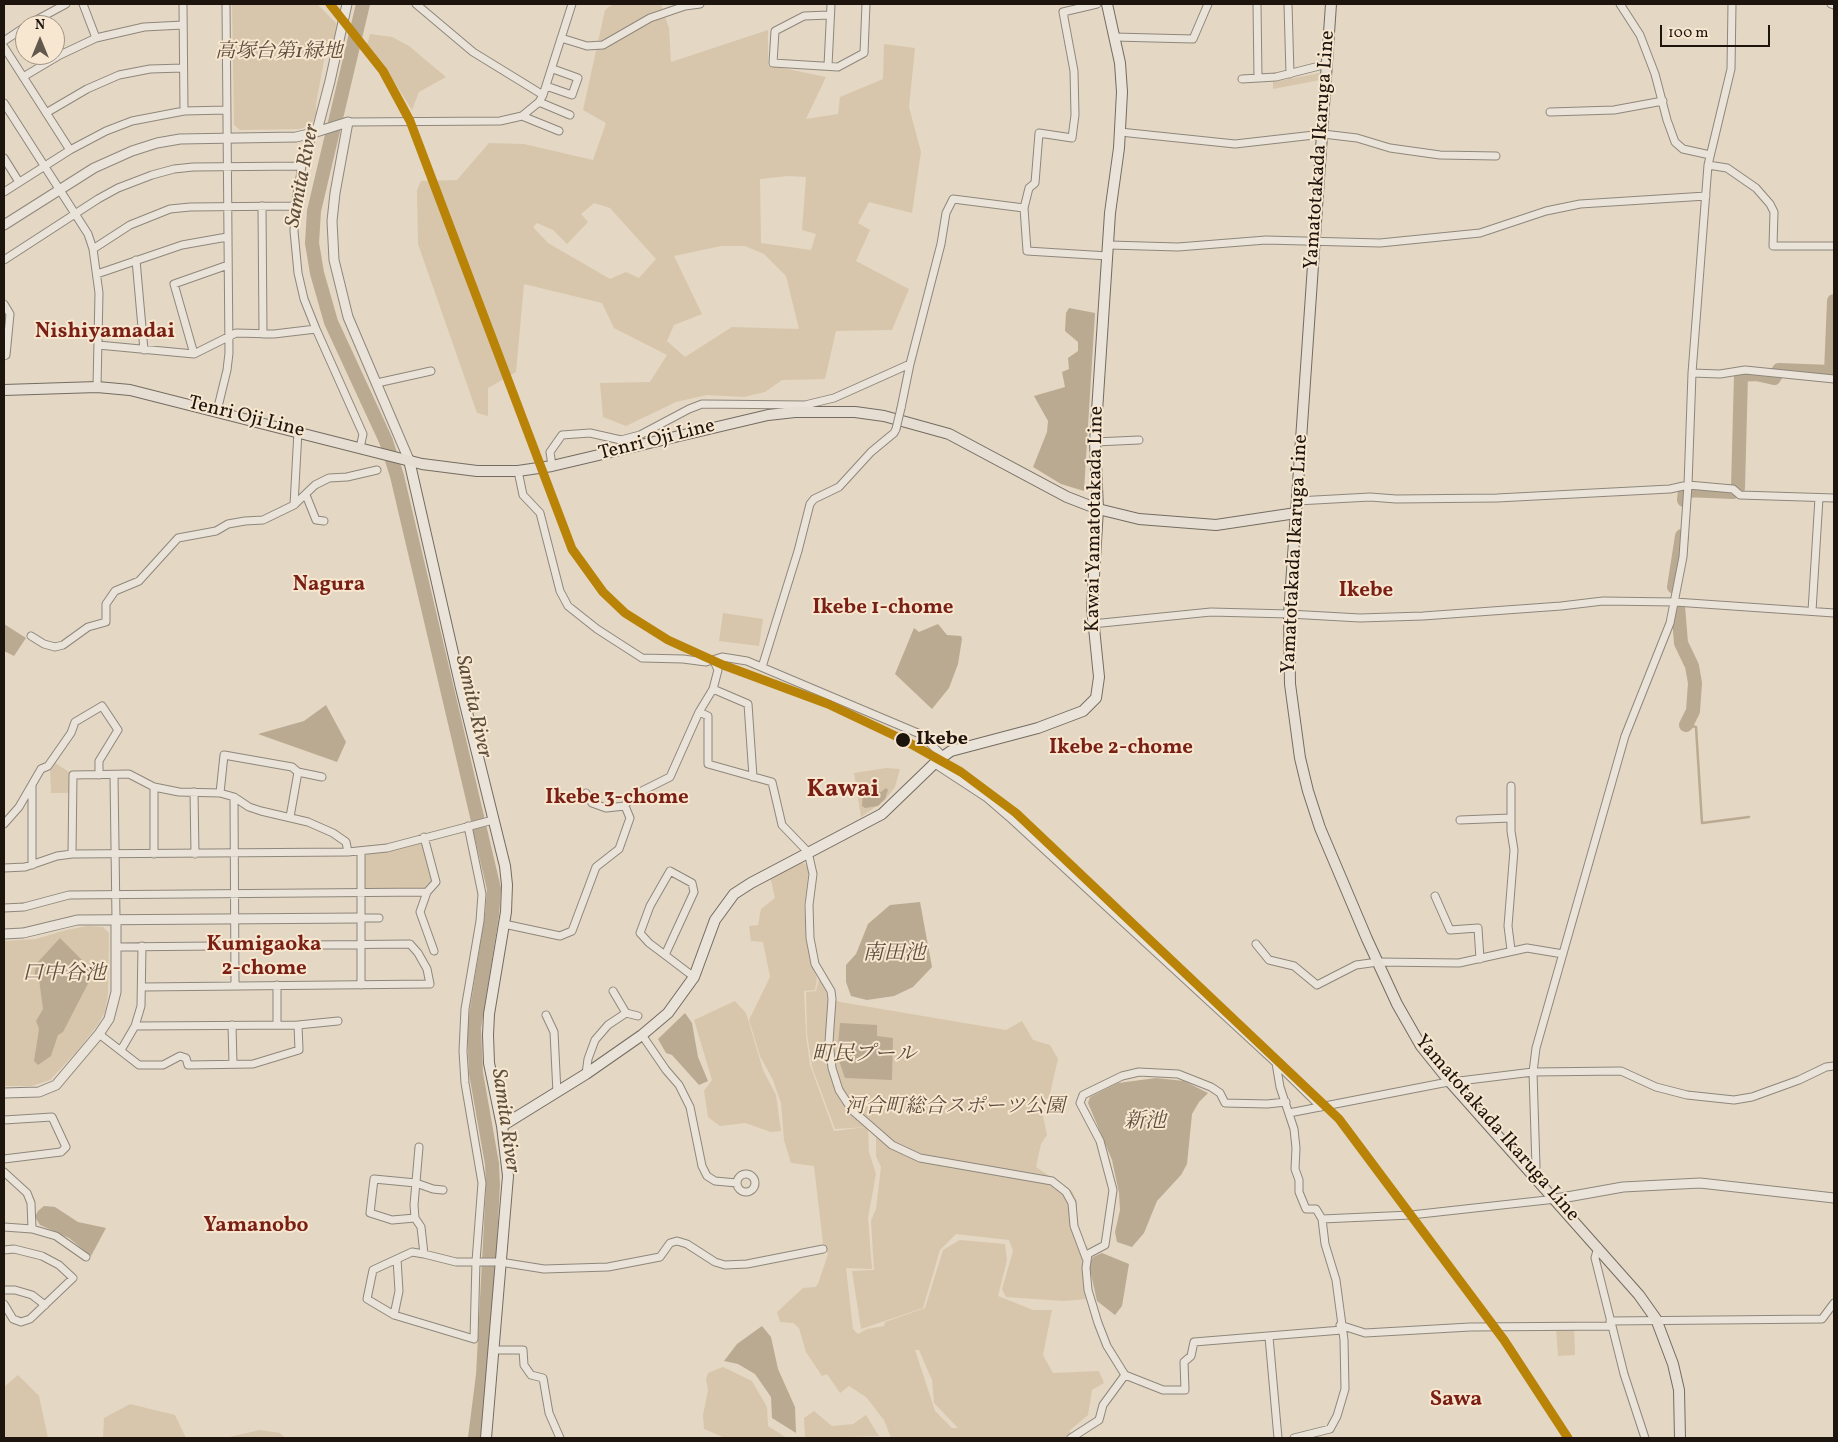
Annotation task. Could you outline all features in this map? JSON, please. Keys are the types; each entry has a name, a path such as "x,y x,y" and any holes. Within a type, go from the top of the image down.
{"main road":[{"name":"Kawai Yamatotakada Line","path":"502,1126 586,1074 642,1035 668,1012 694,977 715,920 734,894 808,852 882,814 943,756 958,748 1023,733 1088,708 1096,698 1099,684 1092,624 1098,509 1096,442 1110,213 1120,132 1122,78 1107,4"},
{"name":"Yamatotakada Ikaruga Line","path":"1331,4 1289,614 1290,684 1300,758 1308,791 1320,828 1378,962 1408,1025 1450,1082 1598,1247 1639,1295 1656,1319 1673,1364 1679,1390 1680,1438"},
{"name":"Tenri Oji Line","path":"4,390 97,387 130,390 298,431 405,460 454,470 518,471 552,466 768,415 795,412 854,412 884,416 949,434 1034,481 1098,509 1139,519 1187,524 1242,522 1296,513"},
{"path":"405,460 508,885 504,924 489,1014 488,1035 488,1063 502,1126 508,1176 500,1262 495,1350 486,1438"}],"street":[{"path":"46,15 66,4"},
{"path":"84,4 96,38"},
{"path":"183,4 184,111"},
{"path":"217,411 227,370 228,336 226,4"},
{"path":"347,4 318,127 302,166 295,206 294,231 298,273 304,299 363,434 360,448"},
{"path":"416,4 473,52 543,95"},
{"path":"4,226 102,164 132,151 180,139 296,138 346,122 500,121 522,116 539,102 543,95 572,4"},
{"path":"561,38 587,46 604,45 650,18 685,6 700,4"},
{"path":"828,66 831,4"},
{"path":"830,15 804,16 775,31 774,63 838,67 864,53 866,4"},
{"path":"1097,4 1064,12 1074,71 1076,116 1072,138 1039,133 1036,183 1029,188 1024,208 1027,251 1178,247 1256,241 1380,243 1480,233 1546,211 1580,204 1706,196"},
{"path":"1114,37 1193,39 1208,4"},
{"path":"1257,4 1258,78"},
{"path":"1288,4 1290,74"},
{"path":"1620,4 1640,35 1676,142 1682,149 1710,155"},
{"path":"1534,1175 1536,1167 1533,1072 1536,1048 1625,736 1664,640 1675,602 1684,548 1692,373 1708,165 1731,69 1732,4"},
{"path":"23,78 60,55 96,38 144,27 183,25"},
{"path":"4,41 15,34"},
{"path":"4,47 70,150"},
{"path":"1242,79 1290,74 1328,64"},
{"path":"46,113 87,89 119,75 150,69 183,68"},
{"path":"546,86 572,95 578,78 553,68"},
{"path":"1550,112 1614,110 1663,101"},
{"path":"4,102 88,234 93,249 97,274 97,387"},
{"path":"539,102 570,115"},
{"path":"4,192 70,150 106,131 132,121 184,111 227,110"},
{"path":"522,116 559,131"},
{"path":"346,122 334,200 334,260 348,317 377,383 405,460"},
{"path":"1120,132 1235,144 1323,134 1357,138 1390,148 1440,155 1496,156"},
{"path":"4,158 20,182"},
{"path":"1708,165 1727,168 1756,188 1770,204 1774,212 1773,246 1834,246"},
{"path":"4,260 118,188 152,175 174,169 302,166"},
{"path":"762,667 798,551 810,504 814,499 839,487 871,452 894,433 896,429 910,364 942,244 946,213 953,199 1024,208"},
{"path":"262,206 263,334"},
{"path":"93,249 130,225 150,216 190,207 295,206"},
{"path":"97,274 182,245 228,237"},
{"path":"136,260 144,350"},
{"path":"194,354 174,284 228,265"},
{"path":"4,306 10,314 6,355 4,356"},
{"path":"98,345 194,354 236,333 263,334 316,329"},
{"path":"552,466 550,452 562,435 590,433 622,440 640,435 702,404 805,405 834,398 910,364"},
{"path":"1692,373 1720,374 1745,370 1834,380"},
{"path":"377,383 432,371"},
{"path":"294,505 298,431"},
{"path":"1096,442 1140,440"},
{"path":"31,636 44,644 55,647 63,645 88,627 106,622 106,604 115,591 139,581 178,538 216,532 228,524 263,520 294,505 315,484 329,478 347,477 377,470"},
{"path":"518,471 523,495 540,513 560,592 568,606 642,658 714,661 722,657 747,661 920,734 943,756"},
{"path":"1297,501 1370,497 1496,498 1688,488 1735,491 1740,494 1834,498"},
{"path":"306,495 316,520 324,521"},
{"path":"1812,611 1819,498"},
{"path":"1092,624 1210,612 1369,618 1551,607 1603,601 1675,602 1834,613"},
{"path":"625,806 630,797 670,777 699,712 713,689 718,670 714,661"},
{"path":"713,689 748,704 754,777"},
{"path":"4,824 19,807 41,769 48,766 71,733 75,722 102,706 118,730 99,761 99,775"},
{"path":"699,712 708,716 708,764 772,782 782,826 808,852 813,874 809,905 810,938 815,964 831,991 832,999 828,1042 832,1068 839,1090 852,1110 892,1144 920,1158 1052,1181 1066,1192 1072,1203 1074,1226 1087,1261"},
{"path":"220,793 224,755 292,767 298,772 322,777"},
{"path":"935,764 987,798 1009,817 1276,1063 1321,1107"},
{"path":"290,817 298,772"},
{"path":"72,854 73,776 129,774 154,787 220,793 234,797 249,807 308,822 333,833 346,842 348,852"},
{"path":"4,1093 39,1092 56,1084 99,1034 109,1019 114,1006 116,919 114,775"},
{"path":"32,785 32,865"},
{"path":"1511,786 1514,850 1508,926 1511,950"},
{"path":"154,787 154,854"},
{"path":"194,792 194,854"},
{"path":"586,793 592,803 606,808 625,806"},
{"path":"234,797 234,985"},
{"path":"504,924 560,936 572,930 596,867 620,849 630,818 625,806"},
{"path":"1460,820 1511,818"},
{"path":"4,868 32,865 57,856 72,854 361,851 388,848 493,820"},
{"path":"468,826 482,894 480,920 465,1009 463,1051 465,1083 482,1183 476,1262 474,1339 394,1315 368,1299 373,1270 412,1252 456,1262 476,1262 500,1262 544,1269 621,1266 660,1257 670,1244 677,1241 688,1244 715,1262 725,1264 747,1264 823,1249"},
{"path":"424,837 436,882 427,892 420,912 434,951"},
{"path":"361,851 361,984"},
{"path":"664,955 694,892 692,883 670,871 650,906 640,933 664,955 694,977"},
{"path":"4,908 24,907 69,895 427,892"},
{"path":"1435,896 1450,930 1478,928 1480,959"},
{"path":"4,934 23,934 77,920 380,918"},
{"path":"116,946 410,944 418,952 427,969 430,984 143,987"},
{"path":"1256,944 1269,960 1294,966 1318,985 1356,964 1378,962 1460,962 1480,959 1511,950 1536,948 1562,954"},
{"path":"121,1050 135,1026 141,1006 143,987 142,946"},
{"path":"276,985 277,1025"},
{"path":"613,991 626,1013 638,1016"},
{"path":"586,1074 588,1059 595,1040 608,1025 626,1013"},
{"path":"546,1015 554,1032 557,1093"},
{"path":"135,1026 298,1025 338,1022"},
{"path":"232,1025 233,1064"},
{"path":"99,1034 139,1065 163,1066 180,1056 186,1058 188,1065 253,1064 299,1050 298,1025"},
{"path":"642,1035 666,1070 680,1085 690,1107 702,1166 707,1176 715,1181 737,1183"},
{"path":"1276,1063 1280,1088 1294,1129 1296,1148 1295,1169 1299,1180 1299,1192 1306,1209 1316,1209 1322,1219 1325,1244 1336,1280 1345,1389 1338,1416 1330,1429 1294,1438"},
{"path":"1290,1113 1450,1082 1533,1072 1621,1071 1656,1088 1687,1095 1734,1100 1752,1098 1799,1080 1826,1067 1834,1066"},
{"path":"1286,1102 1267,1104 1225,1103 1220,1093 1211,1087 1178,1074 1139,1072 1122,1076 1083,1095 1080,1103 1100,1141 1113,1190 1105,1245 1088,1254 1088,1290 1107,1346 1125,1375 1162,1390 1185,1390 1184,1362 1191,1356 1194,1342 1269,1337 1341,1328 1365,1333 1611,1324 1656,1319 1822,1319 1834,1303"},
{"path":"4,1120 52,1117 66,1147 60,1152 4,1159"},
{"path":"418,1147 415,1218 421,1227 424,1254"},
{"path":"4,1172 27,1193 31,1203 32,1229"},
{"path":"415,1218 392,1220 370,1213 374,1179 416,1183 433,1189 443,1190"},
{"path":"1322,1219 1411,1214 1556,1199 1623,1187 1700,1183 1834,1198"},
{"path":"4,1227 32,1229 56,1236 86,1257"},
{"path":"1598,1247 1595,1258 1611,1324 1624,1374 1645,1438"},
{"path":"4,1250 14,1250 42,1256 59,1265 73,1278 30,1319 21,1322 13,1319 4,1304"},
{"path":"394,1315 399,1290 397,1259"},
{"path":"4,1290 14,1290 32,1295 45,1305"},
{"path":"1269,1337 1278,1438"},
{"path":"495,1350 523,1350 524,1365 531,1375 543,1378 549,1413 560,1438"},
{"path":"1071,1438 1099,1420 1103,1405 1125,1375"}],"green space":[{"name":"高塚台第1緑地","path":"232,4 317,4 337,24 334,40 328,39 316,104 316,114 311,126 299,129 240,130 234,125"},
{"path":"613,4 661,4 669,28 671,62 768,30 768,65 826,77 806,119 838,114 840,97 883,79 884,44 915,48 909,107 921,152 912,213 869,202 858,223 870,230 856,261 909,289 892,330 836,331 825,379 782,380 765,392 744,397 707,395 676,402 626,426 603,417 600,383 650,382 667,355 614,328 602,303 524,284 516,372 488,388 488,416 477,413 418,244 417,190 421,181 457,180 489,143 524,144 593,160 606,123 583,110 605,10","holes":["788,176 806,177 802,230 816,234 811,250 761,243 760,179","594,203 610,208 656,259 639,278 626,272 610,279 548,243 533,227 537,223 553,230 567,244 588,222 581,214","721,246 745,246 764,254 786,276 799,329 732,327 685,357 667,341 674,325 702,314 674,256"]},
{"path":"370,34 392,37 409,46 446,77 419,92 412,110 383,64 367,45"},
{"path":"1320,73 1320,80 1273,89 1273,82"},
{"path":"723,613 763,619 759,646 719,641"},
{"path":"54,762 69,772 69,793 51,793 50,768"},
{"path":"886,768 900,769 895,787 885,800 861,817 854,773"},
{"path":"418,842 422,845 432,884 425,889 367,889 364,886 364,855 368,852 389,851"},
{"name":"河合町総合スポーツ公園","path":"796,863 804,863 809,869 804,906 810,961 817,978 815,990 804,991 806,1035 810,1065 834,1131 867,1127 835,1129 812,1067 807,1034 806,992 816,991 819,979 829,997 840,1002 1006,1030 1022,1021 1033,1040 1050,1045 1058,1059 1049,1098 1040,1102 1047,1135 1041,1144 1036,1167 1072,1191 1077,1201 1077,1221 1085,1245 1088,1247 1082,1259 1087,1299 1063,1301 1006,1297 1002,1289 1013,1251 1009,1240 956,1234 940,1250 923,1308 861,1329 852,1271 874,1270 871,1221 876,1209 881,1167 876,1156 876,1134 868,1128 869,1152 876,1174 868,1218 872,1269 846,1268 853,1329 858,1334 867,1329 884,1326 885,1322 925,1308 943,1250 960,1240 1005,1244 1007,1260 998,1296 1033,1310 1052,1310 1043,1355 1053,1373 1099,1371 1104,1383 1092,1390 1088,1415 1069,1431 1076,1438 891,1438 884,1420 866,1397 849,1386 840,1393 827,1374 822,1376 806,1352 799,1328 793,1323 780,1322 777,1312 803,1288 815,1287 818,1284 828,1254 823,1243 814,1166 791,1163 784,1140 781,1103 773,1080 760,1056 749,1020 770,977 763,942 751,941 749,926 758,925 761,909 775,898 770,876","holes":["915,1350 919,1350 932,1380 934,1403 958,1428 952,1428 935,1411"]},
{"path":"88,926 103,927 109,933 108,994 105,1012 97,1026 77,1051 50,1080 32,1086 4,1086 4,941 36,939"},
{"path":"735,1001 746,1013 763,1070 776,1095 781,1131 771,1132 745,1123 720,1126 708,1117 704,1091 712,1080 694,1020"},
{"path":"1574,1327 1575,1355 1558,1356 1556,1328"},
{"path":"723,1367 752,1381 767,1407 768,1426 787,1438 725,1438 704,1429 703,1415 708,1390 706,1379 708,1373"},
{"path":"18,1375 39,1396 48,1438 4,1438 4,1387"},
{"path":"130,1404 175,1415 186,1438 103,1438 104,1418"},
{"path":"814,1411 832,1426 853,1424 866,1415 879,1436 805,1438 804,1418"},
{"path":"260,1430 280,1433 285,1438 225,1438"}],"water":[{"path":"1069,308 1095,313 1084,491 1061,484 1033,467 1047,432 1048,421 1034,396 1065,387 1062,372 1069,369 1068,358 1078,351 1078,342 1065,331 1066,313"},
{"path":"4,624 26,638 14,656 4,651"},
{"path":"938,624 947,635 961,636 962,639 958,664 949,688 932,709 895,674 914,628 919,632"},
{"path":"326,705 346,742 337,762 258,734 304,721"},
{"path":"886,788 888,790 885,799 878,806 865,808 862,806 863,793 872,789 881,792"},
{"name":"南田池","path":"920,902 932,967 913,987 894,996 867,1000 851,996 846,982 846,965 856,954 868,924 890,905"},
{"name":"口中谷池","path":"60,938 94,972 63,1032 58,1035 51,1056 38,1065 34,1061 39,1029 36,1021 43,1009 39,979 34,976 37,963"},
{"path":"685,1013 692,1023 698,1057 708,1081 699,1085 672,1055 666,1053 658,1039"},
{"name":"町民プール","path":"840,1023 877,1025 877,1036 893,1038 892,1080 845,1078 837,1055"},
{"name":"新池","path":"1156,1078 1184,1081 1208,1093 1199,1102 1192,1114 1187,1164 1181,1175 1157,1201 1144,1233 1132,1247 1117,1242 1115,1232 1120,1210 1119,1193 1112,1160 1088,1103 1090,1097 1118,1083"},
{"path":"44,1206 55,1207 78,1222 106,1228 91,1256 69,1238 40,1225 35,1217"},
{"path":"1102,1253 1129,1264 1122,1306 1115,1315 1097,1301 1089,1265 1093,1257"},
{"path":"762,1326 771,1337 778,1369 795,1407 796,1433 772,1418 771,1397 755,1374 738,1364 724,1361 737,1344"}],"waterway":[{"name":"Samita River","path":"363,4 314,211 312,243 317,273 331,322 386,441 397,476 494,889 492,915 474,1028 476,1073 492,1164 493,1185 483,1375 475,1438"},
{"path":"1684,500 1685,490 1733,492 1738,488 1741,375 1756,374 1774,378 1779,370 1831,372 1834,301"},
{"path":"1674,587 1682,536"},
{"path":"1678,606 1681,643 1692,666 1695,683 1693,711 1686,725"},
{"path":"1686,725 1696,727 1702,823 1749,817"}],"transit line":[{"path":"330,4 383,71 410,121 572,549 603,592 625,613 668,640 723,665 828,704 904,740 961,772 1016,813 1339,1119 1504,1340 1568,1438"}],"place":[{"name":"Ikebe","path":"903,740"}],"district":[{"name":"Nishiyamadai","path":"105,333"},
{"name":"Nagura","path":"329,586"},
{"name":"Ikebe","path":"1366,592"},
{"name":"Ikebe 1-chome","path":"883,609"},
{"name":"Ikebe 2-chome","path":"1121,749"},
{"name":"Kawai","path":"843,791"},
{"name":"Ikebe 3-chome","path":"617,799"},
{"name":"Kumigaoka 2-chome","path":"264,958"},
{"name":"Yamanobo","path":"256,1227"},
{"name":"Sawa","path":"1456,1401"}]}
